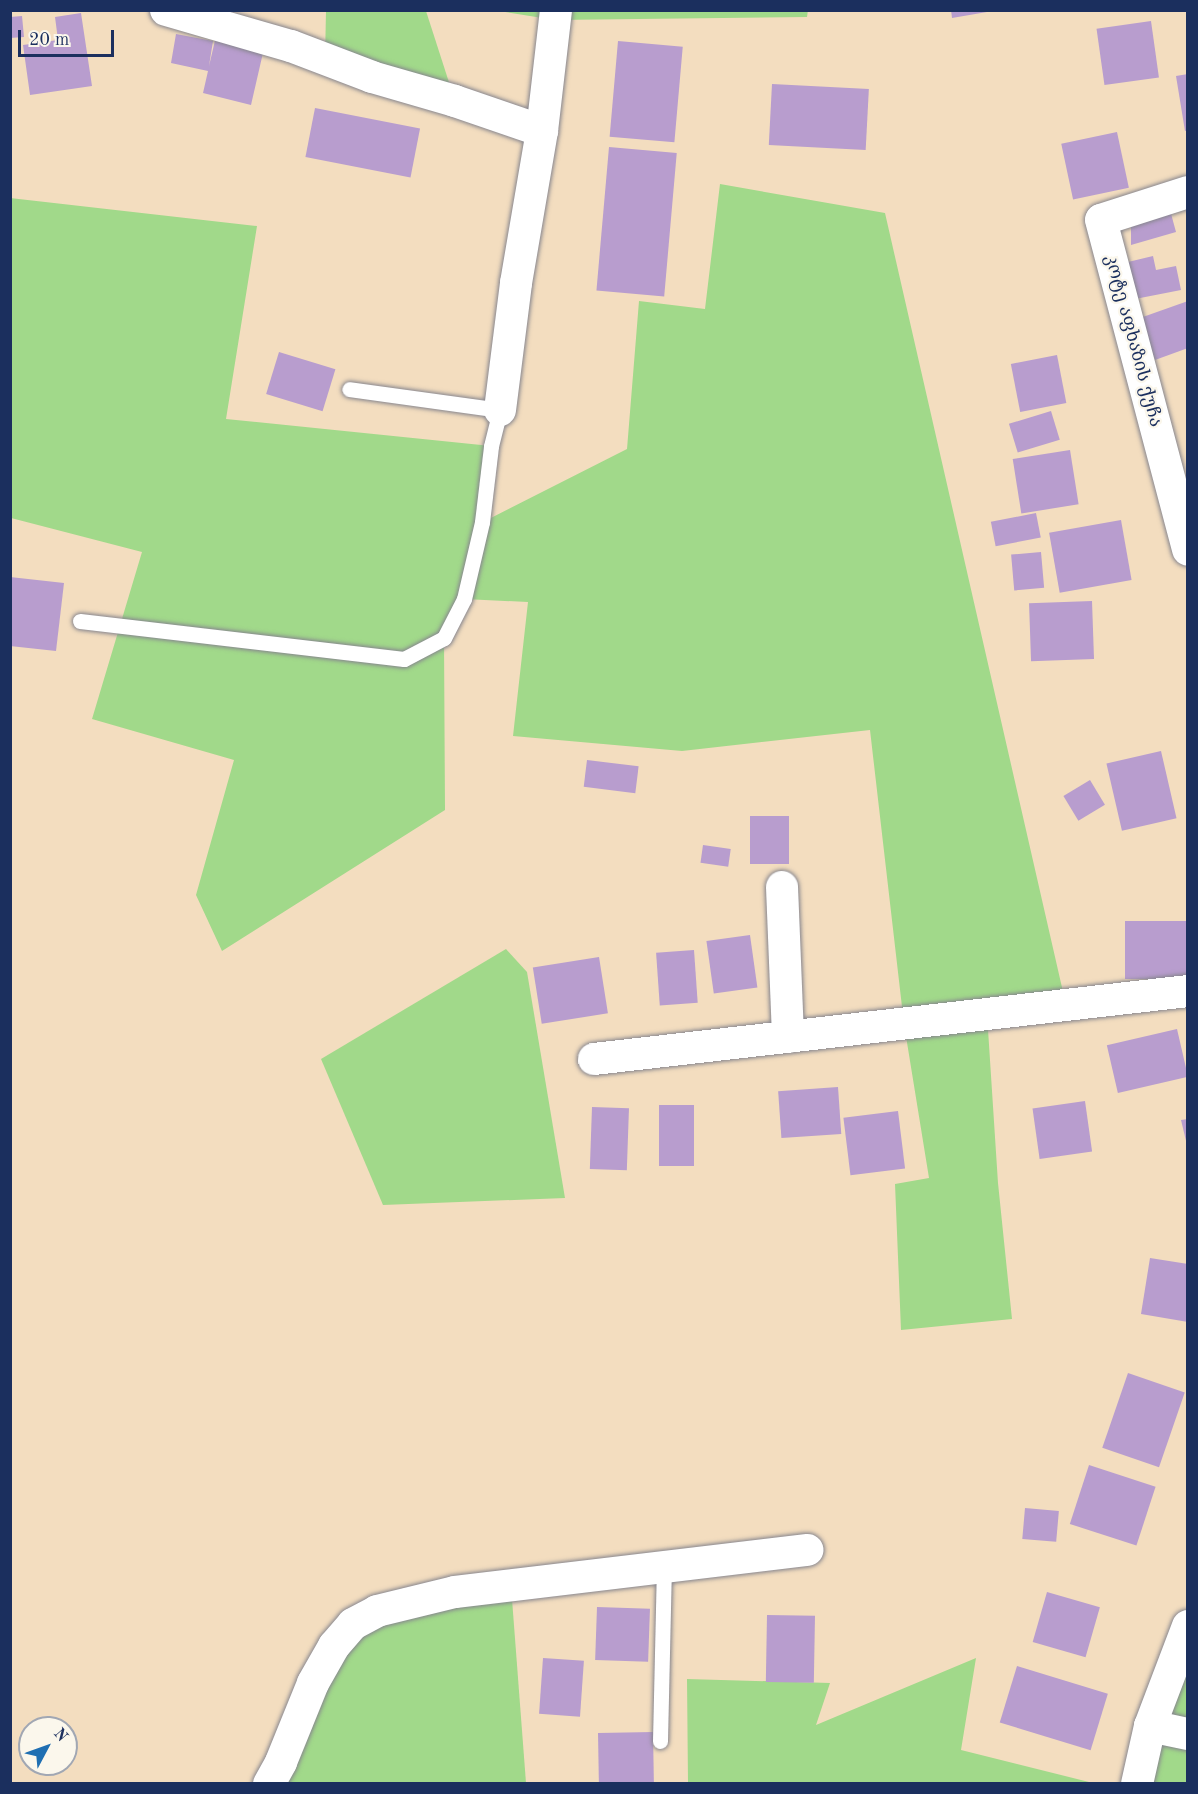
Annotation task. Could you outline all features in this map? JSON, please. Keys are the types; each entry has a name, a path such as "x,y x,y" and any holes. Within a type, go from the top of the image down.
{"street":[{"path":"166,10 291,46 372,77 455,101 542,131"},
{"path":"500,410 516,283 542,131 556,10"},
{"name":"კოტე აფხაზის ქუჩა","path":"1188,192 1101,220 1188,550"},
{"path":"782,886 788,1037"},
{"path":"594,1059 1188,991"},
{"path":"269,1784 281,1762 313,1683 334,1646 353,1624 377,1611 455,1592 808,1550"},
{"path":"1137,1784 1150,1726 1188,1626"},
{"path":"1150,1726 1188,1734"}],"lane":[{"path":"80,621 404,659 444,638 464,599 482,522 491,446 500,410 349,389"},
{"path":"660,1741 664,1567"}],"green space":[{"path":"808,10 807,17 555,20 499,11"},
{"path":"326,11 426,11 455,101 325,59"},
{"path":"720,184 885,213 1066,1005 987,1014 998,1183 1012,1319 901,1330 895,1184 929,1178 904,1024 870,730 682,751 513,736 528,602 464,599 444,638 445,810 222,951 196,895 234,760 92,719 142,552 11,518 10,198 257,226 226,419 491,446 483,522 627,449 639,301 705,309"},
{"path":"506,949 527,972 565,1198 383,1205 321,1059"},
{"path":"511,1586 526,1783 269,1784 353,1624"},
{"path":"1187,1626 1187,1783 1137,1784"},
{"path":"976,1658 961,1750 1093,1783 688,1783 687,1679 830,1683 816,1725"}],"building":[{"path":"951,10 987,10 987,12 952,18"},
{"path":"81,13 92,86 30,95 23,45 58,40 55,17"},
{"path":"22,16 24,37 10,38 10,17"},
{"path":"1151,21 1159,77 1104,85 1097,29"},
{"path":"217,32 265,44 251,105 203,93 208,71 171,63 176,34 213,41 209,66"},
{"path":"618,41 683,47 674,142 610,137"},
{"path":"1188,74 1188,130 1185,131 1176,76"},
{"path":"772,84 869,89 866,150 769,145"},
{"path":"315,108 420,128 410,177 305,157"},
{"path":"1117,132 1129,188 1073,200 1061,144"},
{"path":"609,147 677,153 664,296 596,290"},
{"path":"1170,210 1176,232 1131,245 1131,223"},
{"path":"1153,256 1156,270 1176,266 1181,290 1135,299 1128,262"},
{"path":"1188,301 1188,348 1155,360 1140,318"},
{"path":"279,352 335,369 323,411 266,394"},
{"path":"1057,355 1066,403 1020,412 1011,364"},
{"path":"1051,411 1060,440 1018,453 1009,424"},
{"path":"1070,450 1079,504 1021,513 1013,459"},
{"path":"1036,513 1041,538 996,546 991,522"},
{"path":"1121,520 1132,580 1060,593 1049,533"},
{"path":"1041,552 1044,588 1014,590 1011,555"},
{"path":"10,577 64,583 56,651 10,646"},
{"path":"1092,601 1094,659 1031,661 1029,603"},
{"path":"1161,751 1177,818 1122,831 1106,764"},
{"path":"587,760 639,766 635,793 584,787"},
{"path":"1090,780 1105,805 1078,821 1063,796"},
{"path":"750,816 789,816 789,864 750,864"},
{"path":"703,845 731,849 728,867 700,863"},
{"path":"1125,921 1188,921 1188,979 1125,979"},
{"path":"750,935 757,987 714,994 706,941"},
{"path":"694,950 698,1003 660,1006 656,953"},
{"path":"599,957 608,1013 542,1024 533,967"},
{"path":"1177,1029 1188,1077 1118,1093 1107,1045"},
{"path":"838,1087 841,1134 781,1138 778,1091"},
{"path":"1085,1101 1092,1152 1040,1159 1033,1108"},
{"path":"659,1105 694,1105 694,1166 659,1166"},
{"path":"592,1107 629,1108 627,1170 590,1169"},
{"path":"898,1111 905,1169 850,1175 843,1118"},
{"path":"1188,1119 1188,1145 1187,1145 1181,1120"},
{"path":"1150,1258 1188,1264 1188,1322 1141,1314"},
{"path":"1128,1373 1185,1393 1159,1467 1102,1448"},
{"path":"1089,1465 1156,1487 1136,1546 1070,1524"},
{"path":"1025,1508 1059,1511 1056,1542 1022,1539"},
{"path":"1047,1592 1100,1607 1086,1657 1033,1642"},
{"path":"597,1607 650,1609 648,1662 595,1660"},
{"path":"767,1615 815,1616 814,1683 766,1682"},
{"path":"543,1658 584,1661 580,1717 539,1714"},
{"path":"1017,1666 1108,1694 1091,1750 1000,1722"},
{"path":"653,1732 654,1784 599,1784 598,1733"}]}
